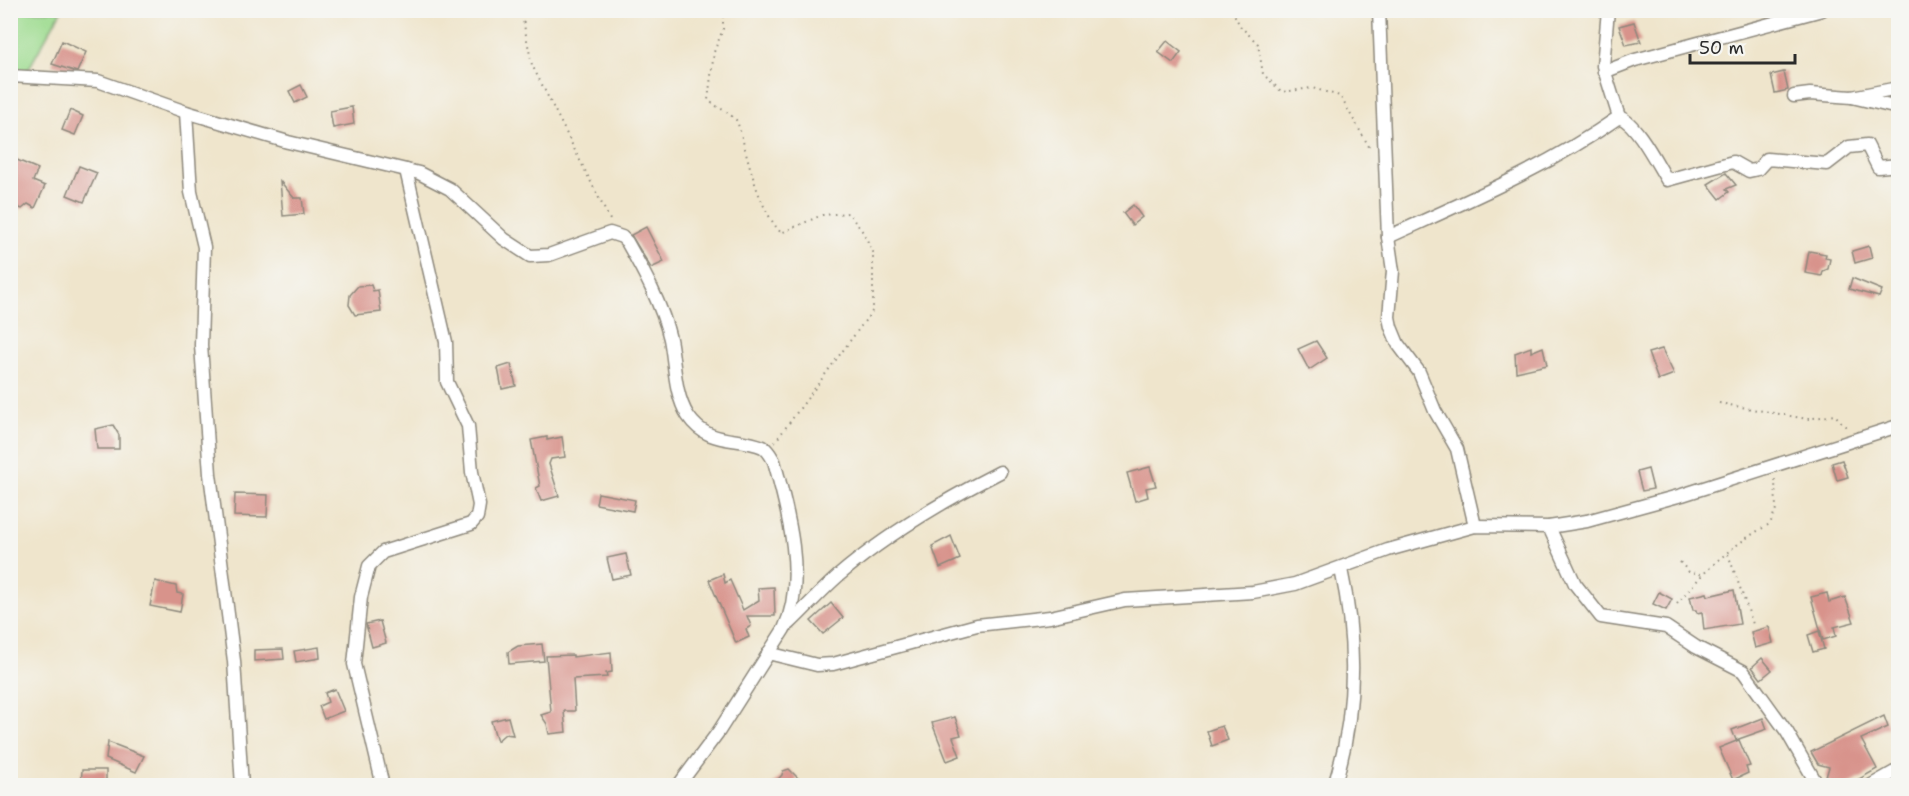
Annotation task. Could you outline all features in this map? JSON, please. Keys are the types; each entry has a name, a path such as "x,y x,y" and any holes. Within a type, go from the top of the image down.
{"street":[{"path":"1379,10 1388,237 1392,271 1389,317 1398,344 1419,372 1435,411 1457,449 1475,526"},
{"path":"1608,10 1604,72 1619,117"},
{"path":"1604,72 1635,60 1822,10"},
{"path":"10,76 98,81 186,112 326,153 406,170 430,178 450,189 504,239 530,255 549,255 600,235 615,234 627,242 658,304 669,338 679,393 687,414 708,433 731,442 763,448 768,452 779,477 796,568 792,611 784,629 719,731 678,786"},
{"path":"1852,97 1899,88"},
{"path":"1794,96 1810,94 1852,97 1899,108"},
{"path":"186,112 191,192 204,247 201,345 210,474 234,661 242,786"},
{"path":"1388,237 1525,173 1603,130 1619,117"},
{"path":"1619,117 1625,119 1647,146 1667,180 1733,162 1749,171 1758,169 1767,159 1827,164 1849,147 1867,145 1878,167 1899,165"},
{"path":"383,786 354,664 361,597 369,566 383,552 471,524 477,517 479,505 472,472 468,426 447,382 446,342 406,170"},
{"path":"768,653 817,665 833,664 977,625 1022,622 1125,600 1157,596 1198,597 1253,592 1295,584 1388,550 1475,526 1549,527 1631,510 1899,426"},
{"path":"784,629 838,576 887,540 932,508 1000,472"},
{"path":"1549,527 1575,584 1601,617 1666,627 1743,671 1787,732 1818,786"},
{"path":"1334,786 1340,766 1351,704 1353,678 1352,617 1341,569"},
{"path":"1870,786 1899,770"}],"path":[{"path":"521,10 532,65 605,207 615,234"},
{"path":"723,10 723,29 714,52 708,100 718,109 728,111 737,121 761,201 774,225 781,233 822,215 848,213 873,252 873,310 768,452"},
{"path":"1232,10 1240,26 1258,44 1263,74 1282,92 1312,88 1340,96 1370,150 1385,154"},
{"path":"1719,403 1758,412 1807,419 1835,414 1844,421 1853,441"},
{"path":"1677,604 1701,574 1746,537 1770,524 1776,509 1774,467"},
{"path":"1728,554 1753,624"},
{"path":"1680,562 1689,572 1701,574"}],"green space":[{"path":"11,11 61,11 24,77 11,75"}],"building":[{"path":"1634,22 1641,42 1626,45 1619,26"},
{"path":"62,41 86,52 77,72 52,64"},
{"path":"1167,41 1181,52 1173,63 1158,52"},
{"path":"1784,72 1788,90 1775,93 1771,75"},
{"path":"301,85 307,97 295,103 289,91"},
{"path":"352,107 354,124 333,128 330,111"},
{"path":"70,110 83,116 75,135 62,130"},
{"path":"10,157 38,169 33,181 45,186 35,208 28,204 22,209 10,204"},
{"path":"79,166 97,173 84,202 67,195"},
{"path":"1726,173 1736,185 1726,189 1729,192 1720,199 1708,184"},
{"path":"280,181 294,198 302,198 304,214 283,216"},
{"path":"1133,205 1142,217 1132,225 1123,213"},
{"path":"646,227 664,262 651,268 631,235"},
{"path":"1869,246 1872,258 1855,263 1852,251"},
{"path":"1809,251 1826,254 1825,258 1830,259 1828,269 1823,271 1822,276 1805,273"},
{"path":"1852,278 1882,290 1879,297 1849,289"},
{"path":"371,285 373,291 378,290 381,312 355,315 349,305 350,295 358,286"},
{"path":"1316,341 1327,358 1309,370 1298,349"},
{"path":"1531,347 1531,352 1543,347 1547,365 1516,372 1515,353"},
{"path":"1662,349 1674,374 1658,380 1648,353"},
{"path":"511,364 516,386 502,389 498,368"},
{"path":"113,425 119,435 119,449 97,449 95,429"},
{"path":"547,437 547,440 562,437 565,457 551,459 549,464 559,496 541,501 536,488 540,486 531,440"},
{"path":"1842,460 1848,477 1837,480 1832,463"},
{"path":"1150,467 1156,486 1146,488 1148,497 1135,501 1127,473"},
{"path":"1648,469 1653,489 1642,491 1637,472"},
{"path":"598,493 635,500 633,511 596,504"},
{"path":"235,494 268,495 267,517 234,516"},
{"path":"951,536 960,559 940,568 932,546"},
{"path":"626,554 631,575 612,579 607,558"},
{"path":"723,574 725,583 730,580 743,610 759,600 758,588 774,587 775,616 747,616 751,626 746,629 749,637 736,643 709,580"},
{"path":"155,581 176,586 177,593 183,594 180,612 150,606"},
{"path":"1734,590 1740,624 1704,630 1702,612 1697,613 1693,610 1690,597 1707,593 1708,596"},
{"path":"1659,592 1672,599 1666,610 1653,604"},
{"path":"1827,593 1829,602 1845,597 1854,622 1834,627 1836,636 1823,640 1811,597"},
{"path":"831,603 843,618 823,634 811,621"},
{"path":"380,621 386,643 372,647 366,624"},
{"path":"1769,627 1773,643 1755,648 1751,632"},
{"path":"1819,631 1824,649 1813,652 1808,635"},
{"path":"542,644 544,661 509,664 508,652 518,646"},
{"path":"319,647 320,658 296,662 294,651"},
{"path":"283,649 284,659 254,661 254,650"},
{"path":"611,652 612,672 606,673 607,677 573,679 575,711 564,711 566,732 549,734 547,724 541,715 551,712 546,656 573,655 573,657"},
{"path":"1762,658 1772,670 1761,679 1752,667"},
{"path":"335,689 344,711 324,719 319,706 328,702 325,693"},
{"path":"1884,716 1888,727 1861,739 1877,769 1847,786 1831,786 1826,777 1829,767 1818,764 1811,752"},
{"path":"508,717 513,735 505,734 497,741 491,721"},
{"path":"955,717 961,735 953,737 960,756 947,761 932,723"},
{"path":"1763,718 1767,729 1736,740 1732,730"},
{"path":"1222,726 1228,740 1212,746 1207,731"},
{"path":"1739,740 1750,766 1746,767 1748,773 1733,780 1719,748"},
{"path":"108,742 144,756 136,772 106,759"},
{"path":"789,769 798,778 792,786 772,786 783,771"},
{"path":"82,770 106,770 106,786 81,786"}]}
